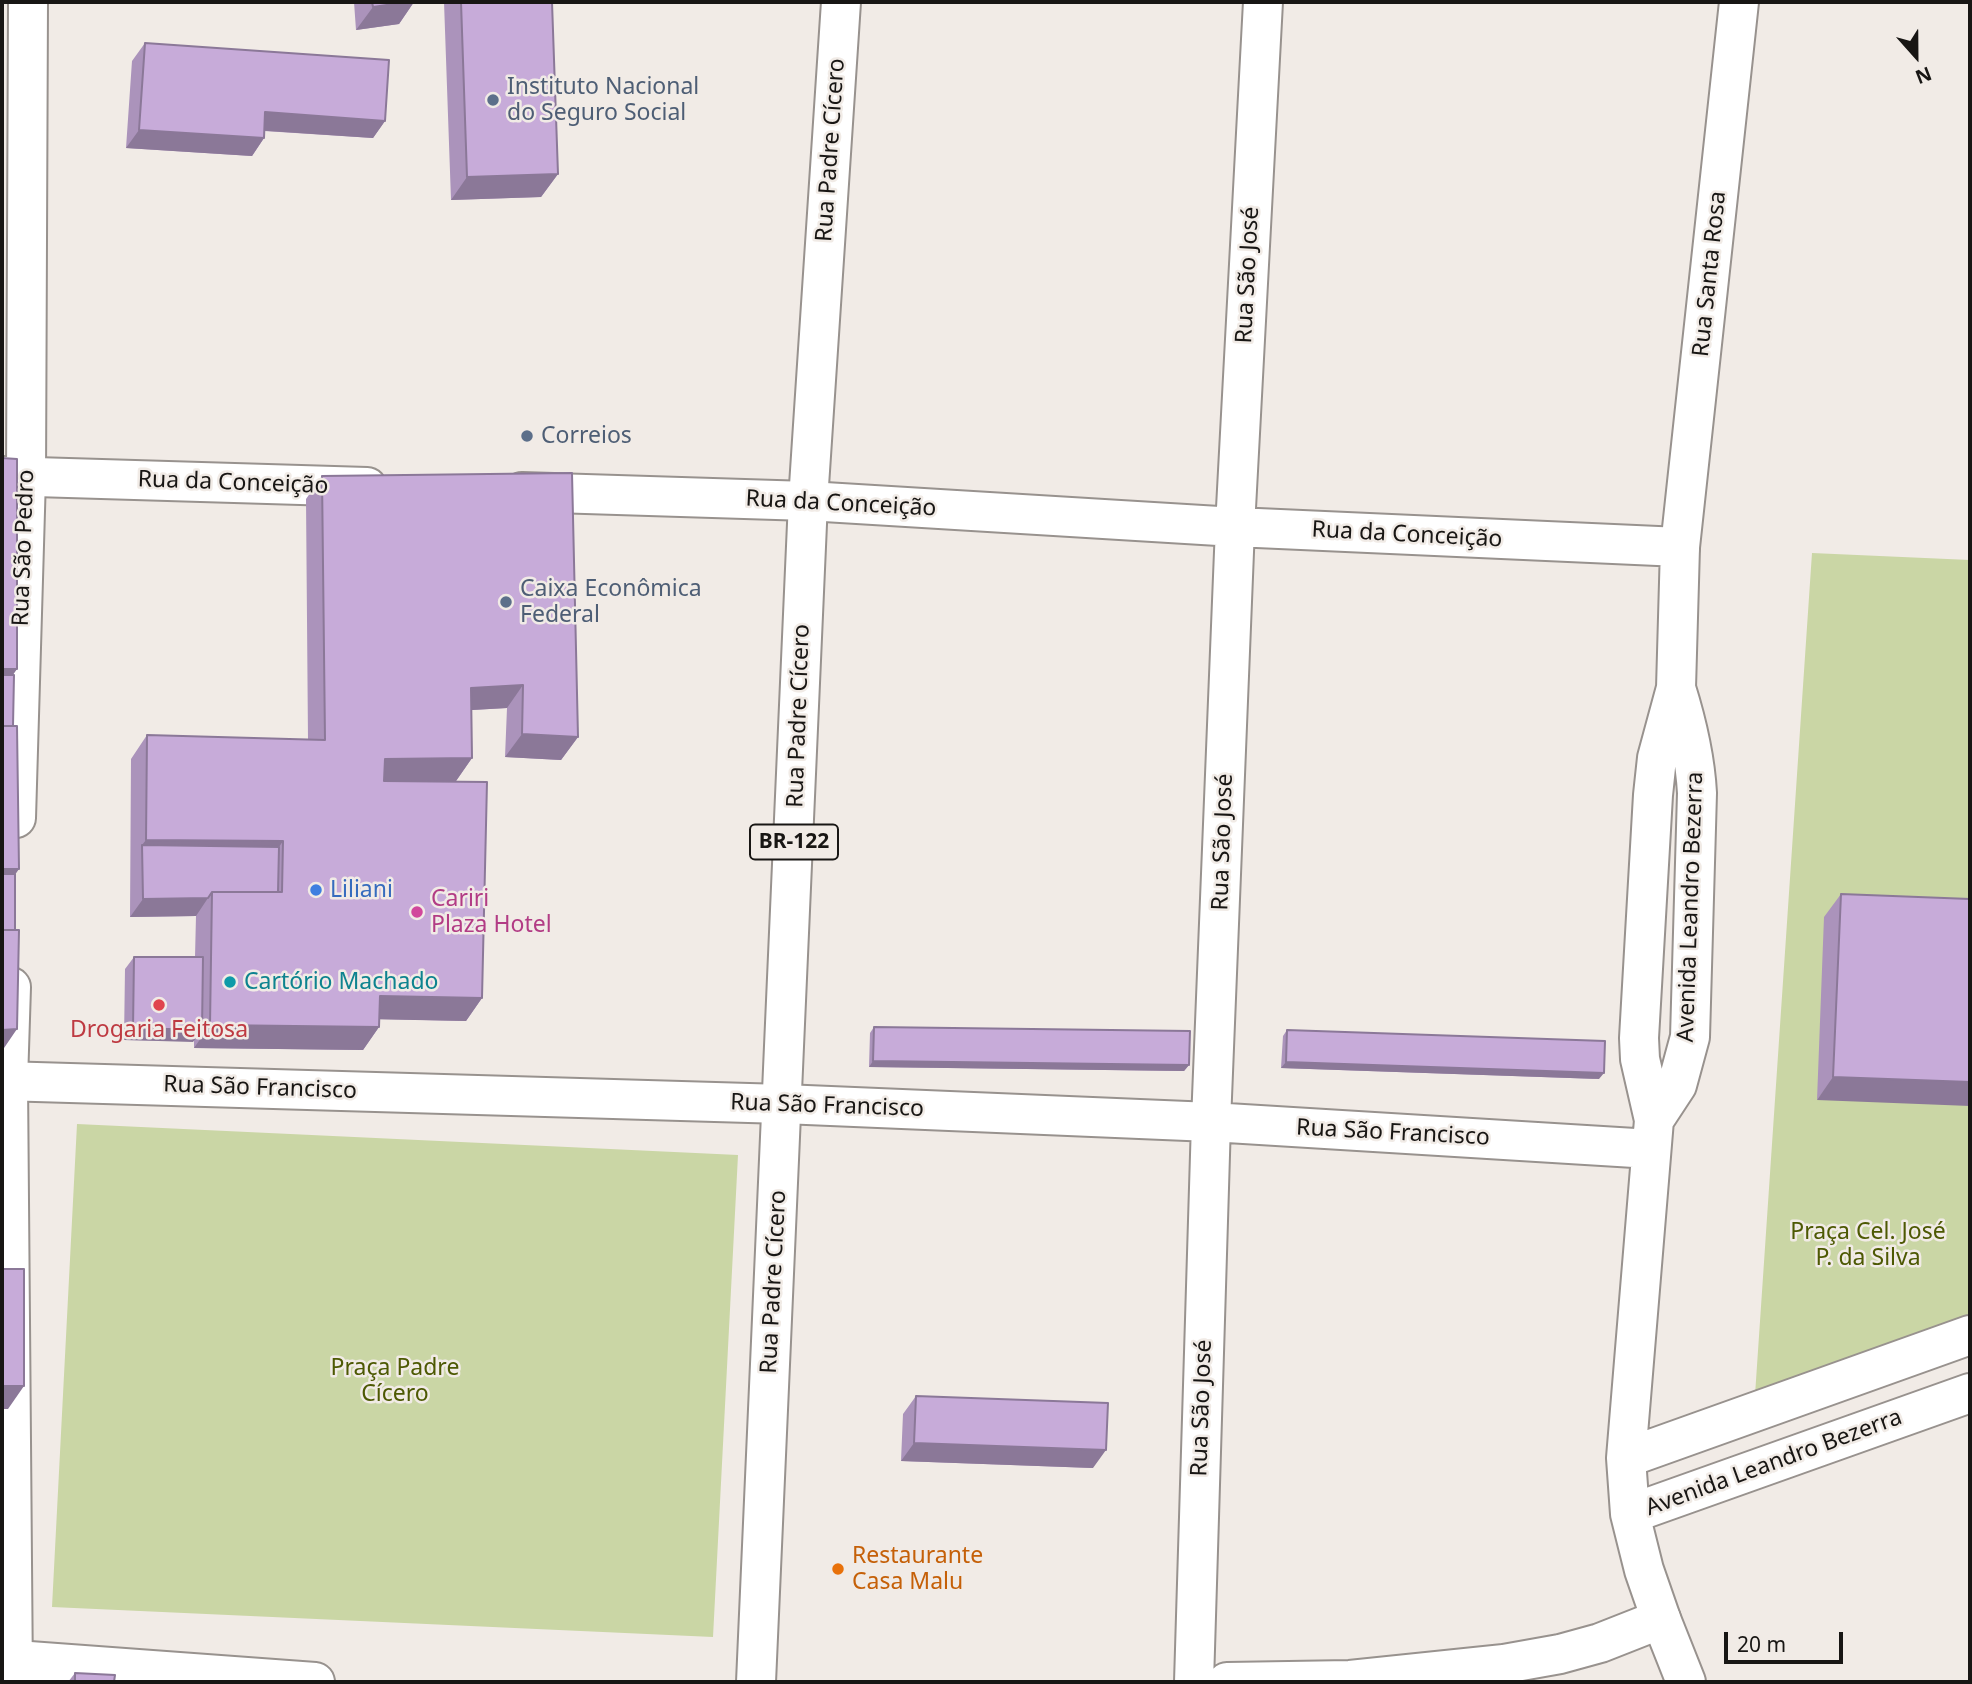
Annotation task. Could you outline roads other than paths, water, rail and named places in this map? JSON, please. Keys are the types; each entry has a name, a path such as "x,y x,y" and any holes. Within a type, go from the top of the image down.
{"main road":[{"name":"Rua São Pedro","path":"15,847 14,476 27,2"},
{"name":"Rua Padre Cícero","path":"756,1682 808,501 841,2"},
{"name":"Rua São José","path":"1194,1682 1235,527 1263,2"},
{"name":"Rua Santa Rosa","path":"1680,547 1740,2"},
{"name":"Rua da Conceição","path":"14,476 403,489"},
{"name":"Rua da Conceição","path":"487,491 808,501 1235,527 1680,547"},
{"name":"Avenida Leandro Bezerra","path":"1680,547 1676,688 1660,747 1653,795 1639,1038 1653,1134 1626,1458 1630,1514 1970,1393"},
{"name":"Avenida Leandro Bezerra","path":"1653,1134 1677,1084 1690,1037 1697,793 1690,731 1676,688"},
{"path":"12,957 5,1081 9,1667 315,1682"},
{"name":"Rua São Francisco","path":"5,1081 783,1104 1212,1122 1653,1134"},
{"path":"1626,1458 1970,1335"},
{"path":"1630,1514 1644,1570 1686,1682"},
{"path":"1227,1682 1350,1680 1504,1664 1587,1647 1661,1619"}],"place":[{"name":"Instituto Nacional do Seguro Social","path":"493,100"},
{"name":"Correios","path":"527,436"},
{"name":"Caixa Econômica Federal","path":"506,602"},
{"name":"Liliani","path":"316,890"},
{"name":"Cariri Plaza Hotel","path":"417,912"},
{"name":"Cartório Machado","path":"230,982"},
{"name":"Drogaria Feitosa","path":"159,1005"},
{"name":"Restaurante Casa Malu","path":"838,1569"}],"park label":[{"name":"Praça Cel. José P. da Silva","path":"1868,1245"},
{"name":"Praça Padre Cícero","path":"395,1381"}]}
